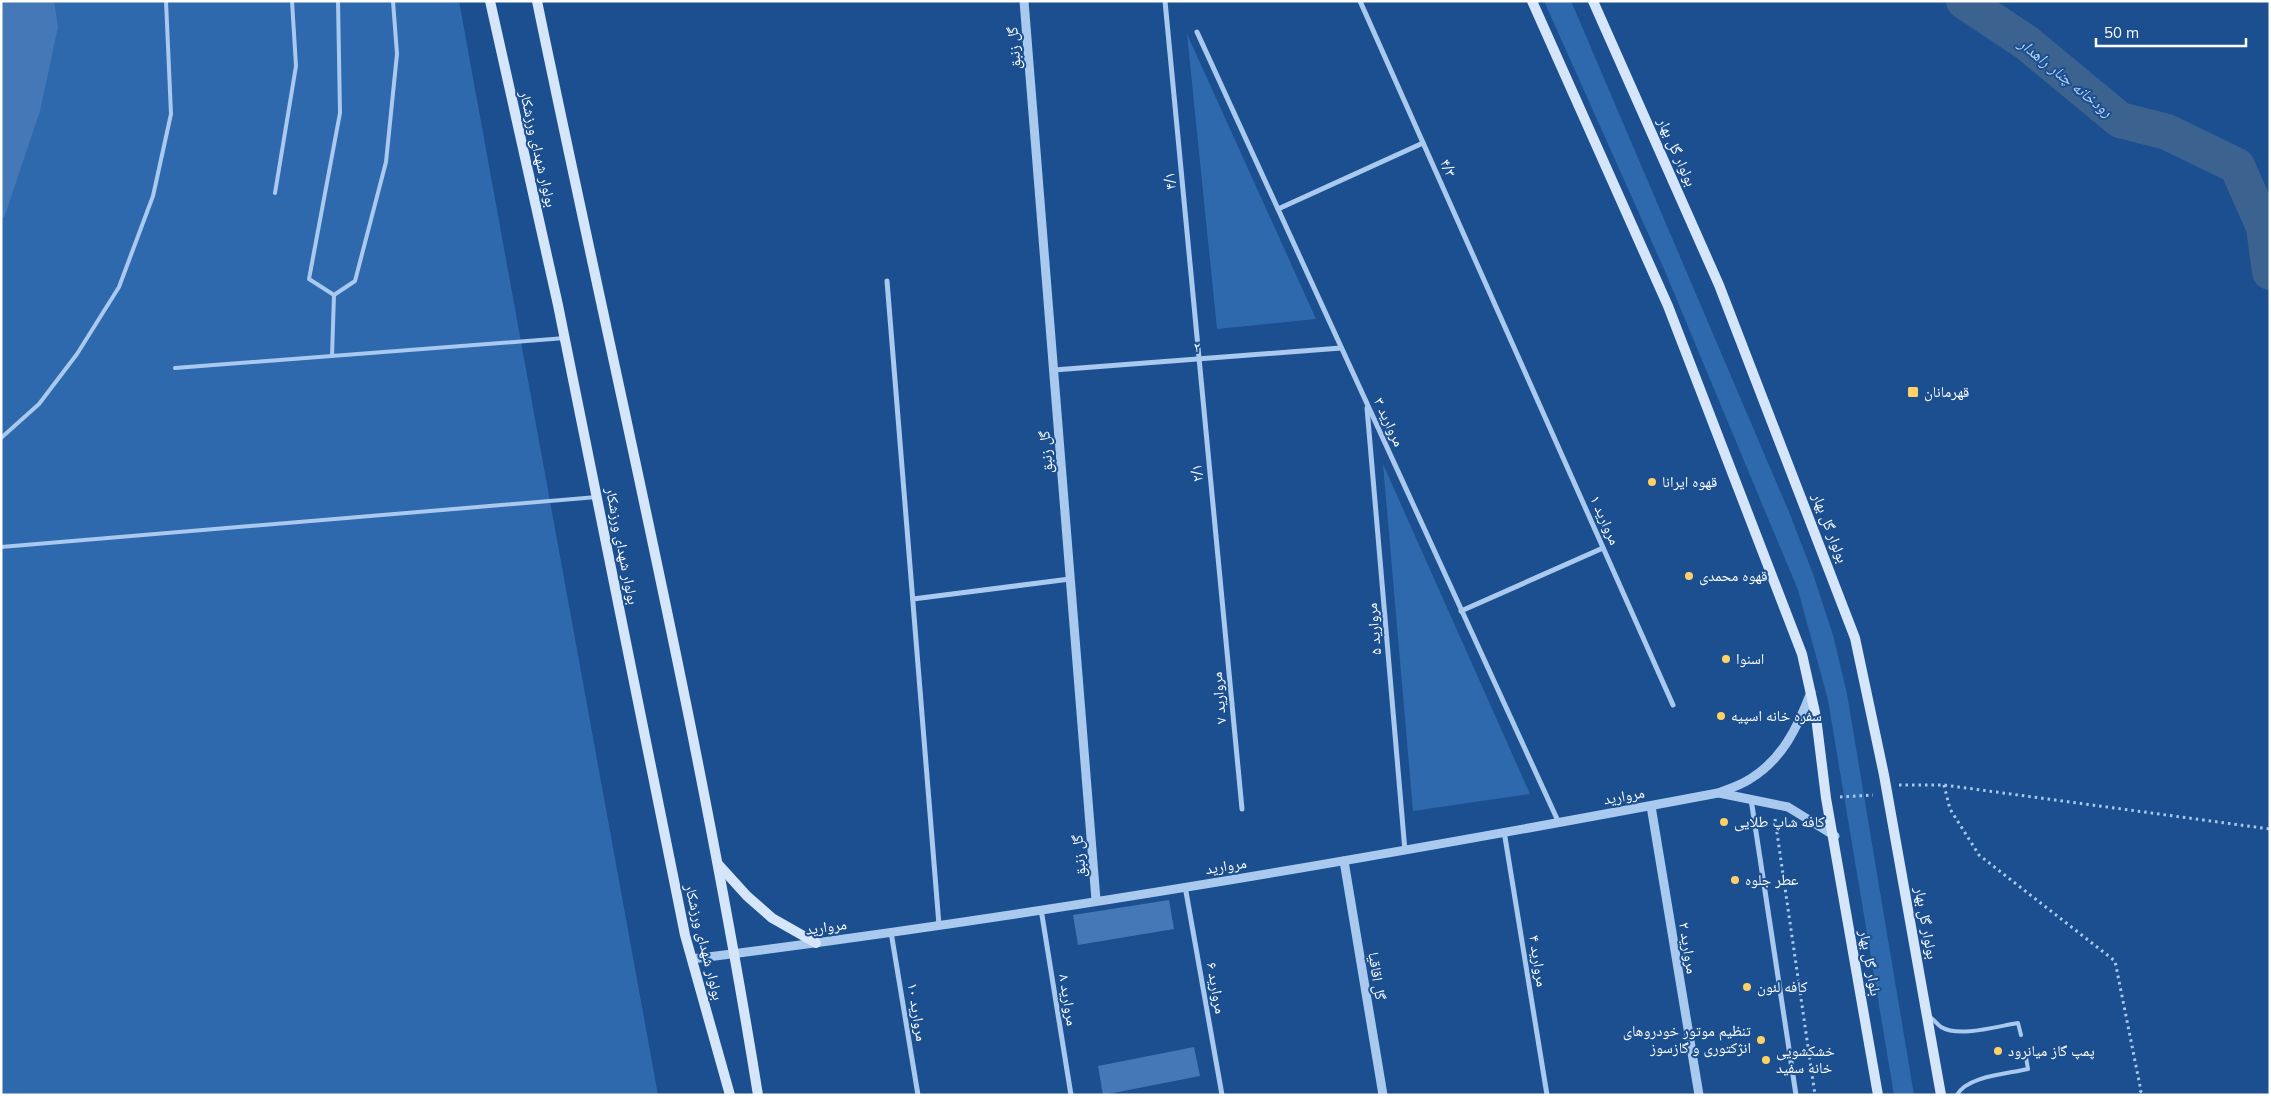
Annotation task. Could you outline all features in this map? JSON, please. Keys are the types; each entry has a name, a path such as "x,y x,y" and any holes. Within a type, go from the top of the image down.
{"main road":[{"name":"بولوار شهدای ورزشکار","path":"490,1 565,338 681,915 730,1095"},
{"name":"بولوار شهدای ورزشکار","path":"537,1 693,731 735,954 758,1095"},
{"path":"1532,1 1668,306 1796,636 1811,692 1826,798 1835,836"},
{"name":"بولوار گل بهار","path":"1593,1 1719,285 1855,638 1887,789 1941,1095"},
{"name":"بلوار گل بهار","path":"1835,836 1878,1095"},
{"path":"718,864 747,896 772,918 816,942"}],"street":[{"name":"گل زنبق","path":"1024,1 1096,900"},
{"name":"۴/۱","path":"1165,1 1199,359"},
{"name":"۴/۳","path":"1360,1 1514,346"},
{"name":"مروارید ۳","path":"1198,32 1558,822"},
{"path":"1278,209 1423,144"},
{"path":"887,281 939,925"},
{"name":"مروارید ۱","path":"1514,346 1673,705"},
{"name":"۲","path":"1054,370 1341,348"},
{"name":"۲/۱","path":"1199,359 1220,584"},
{"name":"مروارید ۵","path":"1367,404 1405,851"},
{"path":"1461,611 1604,548"},
{"path":"913,599 1070,579"},
{"name":"مروارید ۷","path":"1220,584 1242,809"},
{"name":"مروارید","path":"692,959 939,925 1344,861 1718,794 1750,780 1775,760 1797,728 1811,692"},
{"name":"مروارید","path":"1718,794 1752,798 1788,807 1835,836"},
{"path":"1752,798 1796,1095"},
{"name":"مروارید ۲","path":"1651,806 1699,1095"},
{"name":"مروارید ۴","path":"1504,831 1547,1095"},
{"name":"گل اقاقیا","path":"1344,861 1383,1095"},
{"name":"مروارید ۶","path":"1185,886 1222,1095"},
{"name":"مروارید ۸","path":"1041,909 1071,1095"},
{"name":"مروارید ۱۰","path":"891,932 918,1095"}],"lane":[{"path":"1,438 39,404 78,354 119,287 153,196 171,114 166,1"},
{"path":"275,192 296,66 292,1"},
{"path":"334,295 309,278 340,113 338,1"},
{"path":"334,295 355,281 386,162 397,54 393,1"},
{"path":"332,356 334,295"},
{"path":"175,368 565,338"},
{"path":"1,547 596,497"},
{"path":"1928,1014 1941,1027 1952,1031 1966,1031 2018,1023 2021,1035"},
{"path":"1957,1095 1961,1086 1974,1081 2028,1069 2026,1056"}],"path":[{"path":"1944,785 1950,809 1979,855 2115,961 2141,1091 2138,1095"},
{"path":"1826,798 1887,789 1944,785 2270,829"},
{"path":"1773,804 1815,1095"}],"shaded area":[{"path":"1,1 459,1 658,1095 1,1095"},
{"path":"1544,1 1571,1 1789,512 1813,574 1833,635 1847,694 1914,1095 1894,1095 1828,700 1798,590 1664,269"},
{"path":"1187,34 1316,319 1217,329"},
{"path":"1383,464 1530,794 1413,811"}],"building":[{"path":"1,1 54,1 58,27 40,111 4,218 1,218"},
{"path":"1169,900 1174,929 1078,945 1073,915"},
{"path":"1194,1047 1200,1076 1103,1095 1098,1066"}],"waterway":[{"name":"رودخانه چنار راهدار","path":"1964,1 2027,43 2120,120 2167,132 2237,166 2264,227 2270,272"}],"place":[{"name":"قهرمانان","path":"1913,392"},
{"name":"قهوه ایرانا","path":"1652,482"},
{"name":"قهوه محمدی","path":"1689,576"},
{"name":"اسنوا","path":"1726,659"},
{"name":"سفره خانه اسپیه","path":"1721,716"},
{"name":"کافه شاپ طلایی","path":"1724,822"},
{"name":"عطر جلوه","path":"1735,880"},
{"name":"کافه لئون","path":"1747,987"},
{"name":"تنظیم موتور خودروهای انژکتوری و گازسوز","path":"1761,1040"},
{"name":"پمپ گاز میانرود","path":"1998,1051"},
{"name":"خشکشویی خانه سفید","path":"1766,1060"}]}
